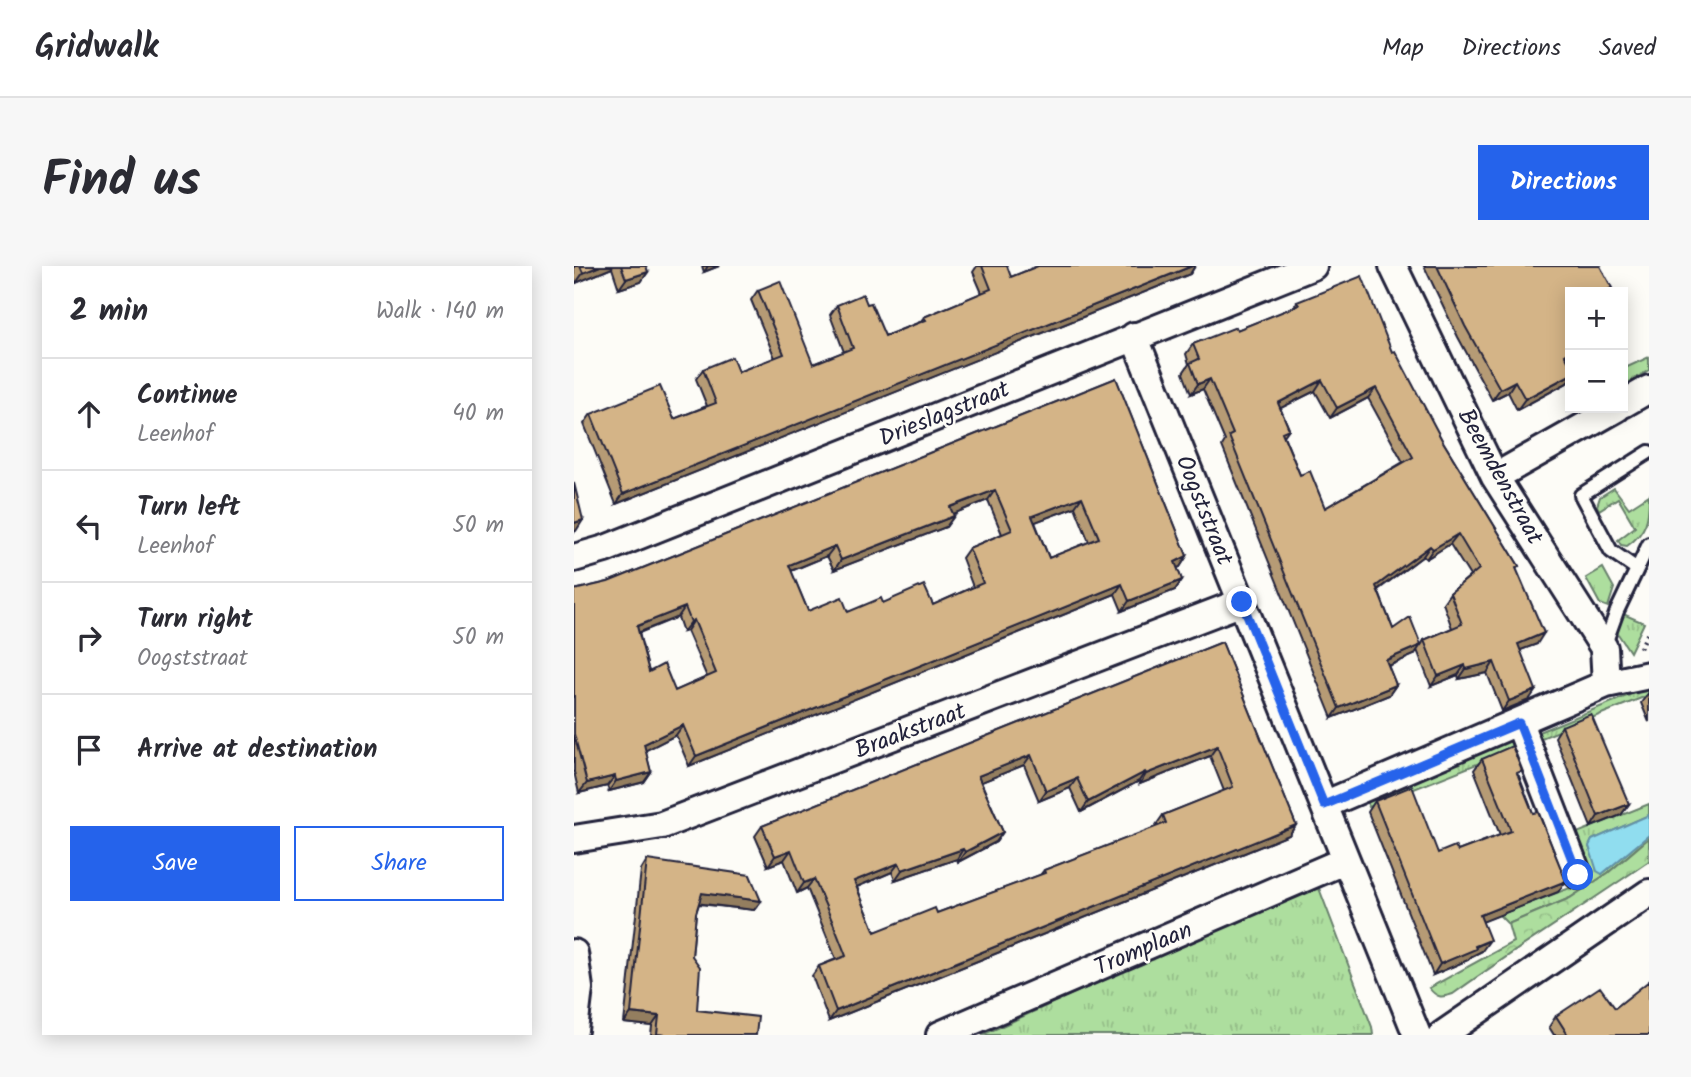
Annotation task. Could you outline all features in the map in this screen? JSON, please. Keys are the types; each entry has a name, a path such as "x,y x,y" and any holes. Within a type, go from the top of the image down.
{"street":[{"name":"Drieslagstraat","path":"574,558 605,549 1312,266"},
{"name":"Beemdenstraat","path":"1393,266 1495,477 1604,648 1606,684"},
{"name":"Oogststraat","path":"1134,336 1417,1035"},
{"path":"1628,401 1649,389"},
{"path":"1495,477 1608,413"},
{"name":"Braakstraat","path":"574,839 662,825 1242,602"},
{"path":"1324,805 1606,684 1649,674"},
{"path":"1519,723 1578,875"},
{"name":"Tromplaan","path":"940,1035 1346,860"},
{"path":"1442,1035 1649,893"},
{"path":"574,953 579,988 574,1030"}],"lane":[{"path":"1637,569 1611,551 1581,495 1649,452"},
{"path":"1604,648 1617,611 1649,544"}],"green space":[{"path":"1649,357 1649,370 1628,383 1628,367"},
{"path":"1614,488 1629,508 1649,495 1646,524 1627,546 1621,545 1618,540 1635,527 1618,498 1599,510 1597,506 1600,497"},
{"path":"1603,568 1614,588 1608,607 1600,604 1586,578"},
{"path":"1623,614 1644,623 1630,652 1616,631"},
{"path":"1649,687 1649,695 1539,739 1536,733"},
{"path":"1514,739 1517,748 1369,807 1366,798"},
{"path":"1649,804 1649,815 1592,840 1589,847 1602,874 1649,835 1649,838 1608,873 1570,898 1508,924 1499,915 1591,880 1577,833"},
{"path":"1649,838 1649,861 1625,878 1453,994 1440,996 1429,988 1513,942 1508,924 1570,898 1608,873"},
{"path":"1317,883 1373,1035 982,1035"}],"water":[{"path":"1649,815 1649,835 1602,874 1597,871 1589,846 1592,840"}],"building":[{"path":"580,266 600,266 583,273"},
{"path":"621,266 646,266 648,272 626,279"},
{"path":"982,266 1007,266 1011,277 1038,266 1192,266 623,494 591,414 660,386 674,419 716,403 703,369 732,357 738,372 784,354 758,290 780,281 813,364 853,348 837,305 863,294 867,304 871,303 885,336 991,289"},
{"path":"1437,266 1600,266 1611,287 1565,287 1565,378 1525,399 1515,381 1500,389 1465,326"},
{"path":"1362,276 1392,352 1395,351 1442,440 1519,566 1516,568 1544,633 1518,644 1536,690 1509,701 1494,662 1466,669 1465,665 1438,676 1424,640 1462,624 1450,593 1479,569 1458,534 1433,549 1430,546 1376,586 1393,629 1410,617 1421,645 1386,660 1396,685 1339,708 1229,436 1233,434 1210,379 1198,384 1190,363 1199,359 1193,344 1299,305 1297,302","holes":["1322,380 1337,408 1376,388 1413,457 1325,508 1310,471 1300,475 1282,432 1289,429 1278,403"]},
{"path":"1116,378 1187,556 1175,562 1182,580 1129,601 1122,584 696,756 683,725 644,744 651,772 616,781 615,776 587,783 574,734 574,590 608,582","holes":["995,490 1012,530 969,548 983,583 933,605 924,585 883,603 881,598 848,612 842,597 808,611 789,565 835,546 841,560 954,516 950,507","1082,497 1099,538 1049,558 1032,516","685,607 691,622 694,620 716,673 675,691 664,664 649,672 637,626"]},
{"path":"574,483 583,520 574,523"},
{"path":"1222,642 1296,825 836,1011 819,966 846,956 833,923 814,879 804,883 791,850 775,856 762,826","holes":["1217,746 1233,787 1163,815 1166,823 1044,870 1045,873 937,913 935,908 875,932 854,881 899,863 902,870 963,849 965,852 1003,832 978,776 1031,755 1046,791 1077,778 1088,802 1145,772 1146,774"]},
{"path":"1591,714 1629,804 1598,816 1562,726"},
{"path":"1512,746 1522,771 1517,773 1533,813 1538,812 1566,881 1480,915 1490,940 1440,964 1375,801 1412,786 1438,853 1455,846 1458,851 1511,831 1482,759"},
{"path":"647,860 750,875 761,901 702,893 696,913 692,956 700,967 697,1010 758,1017 756,1035 657,1034 659,1016 631,1013"},
{"path":"1649,981 1649,1035 1568,1035 1556,1016 1600,987 1615,1008"}],"route":[{"path":"1242,602 1324,805 1519,723 1578,875"}]}
